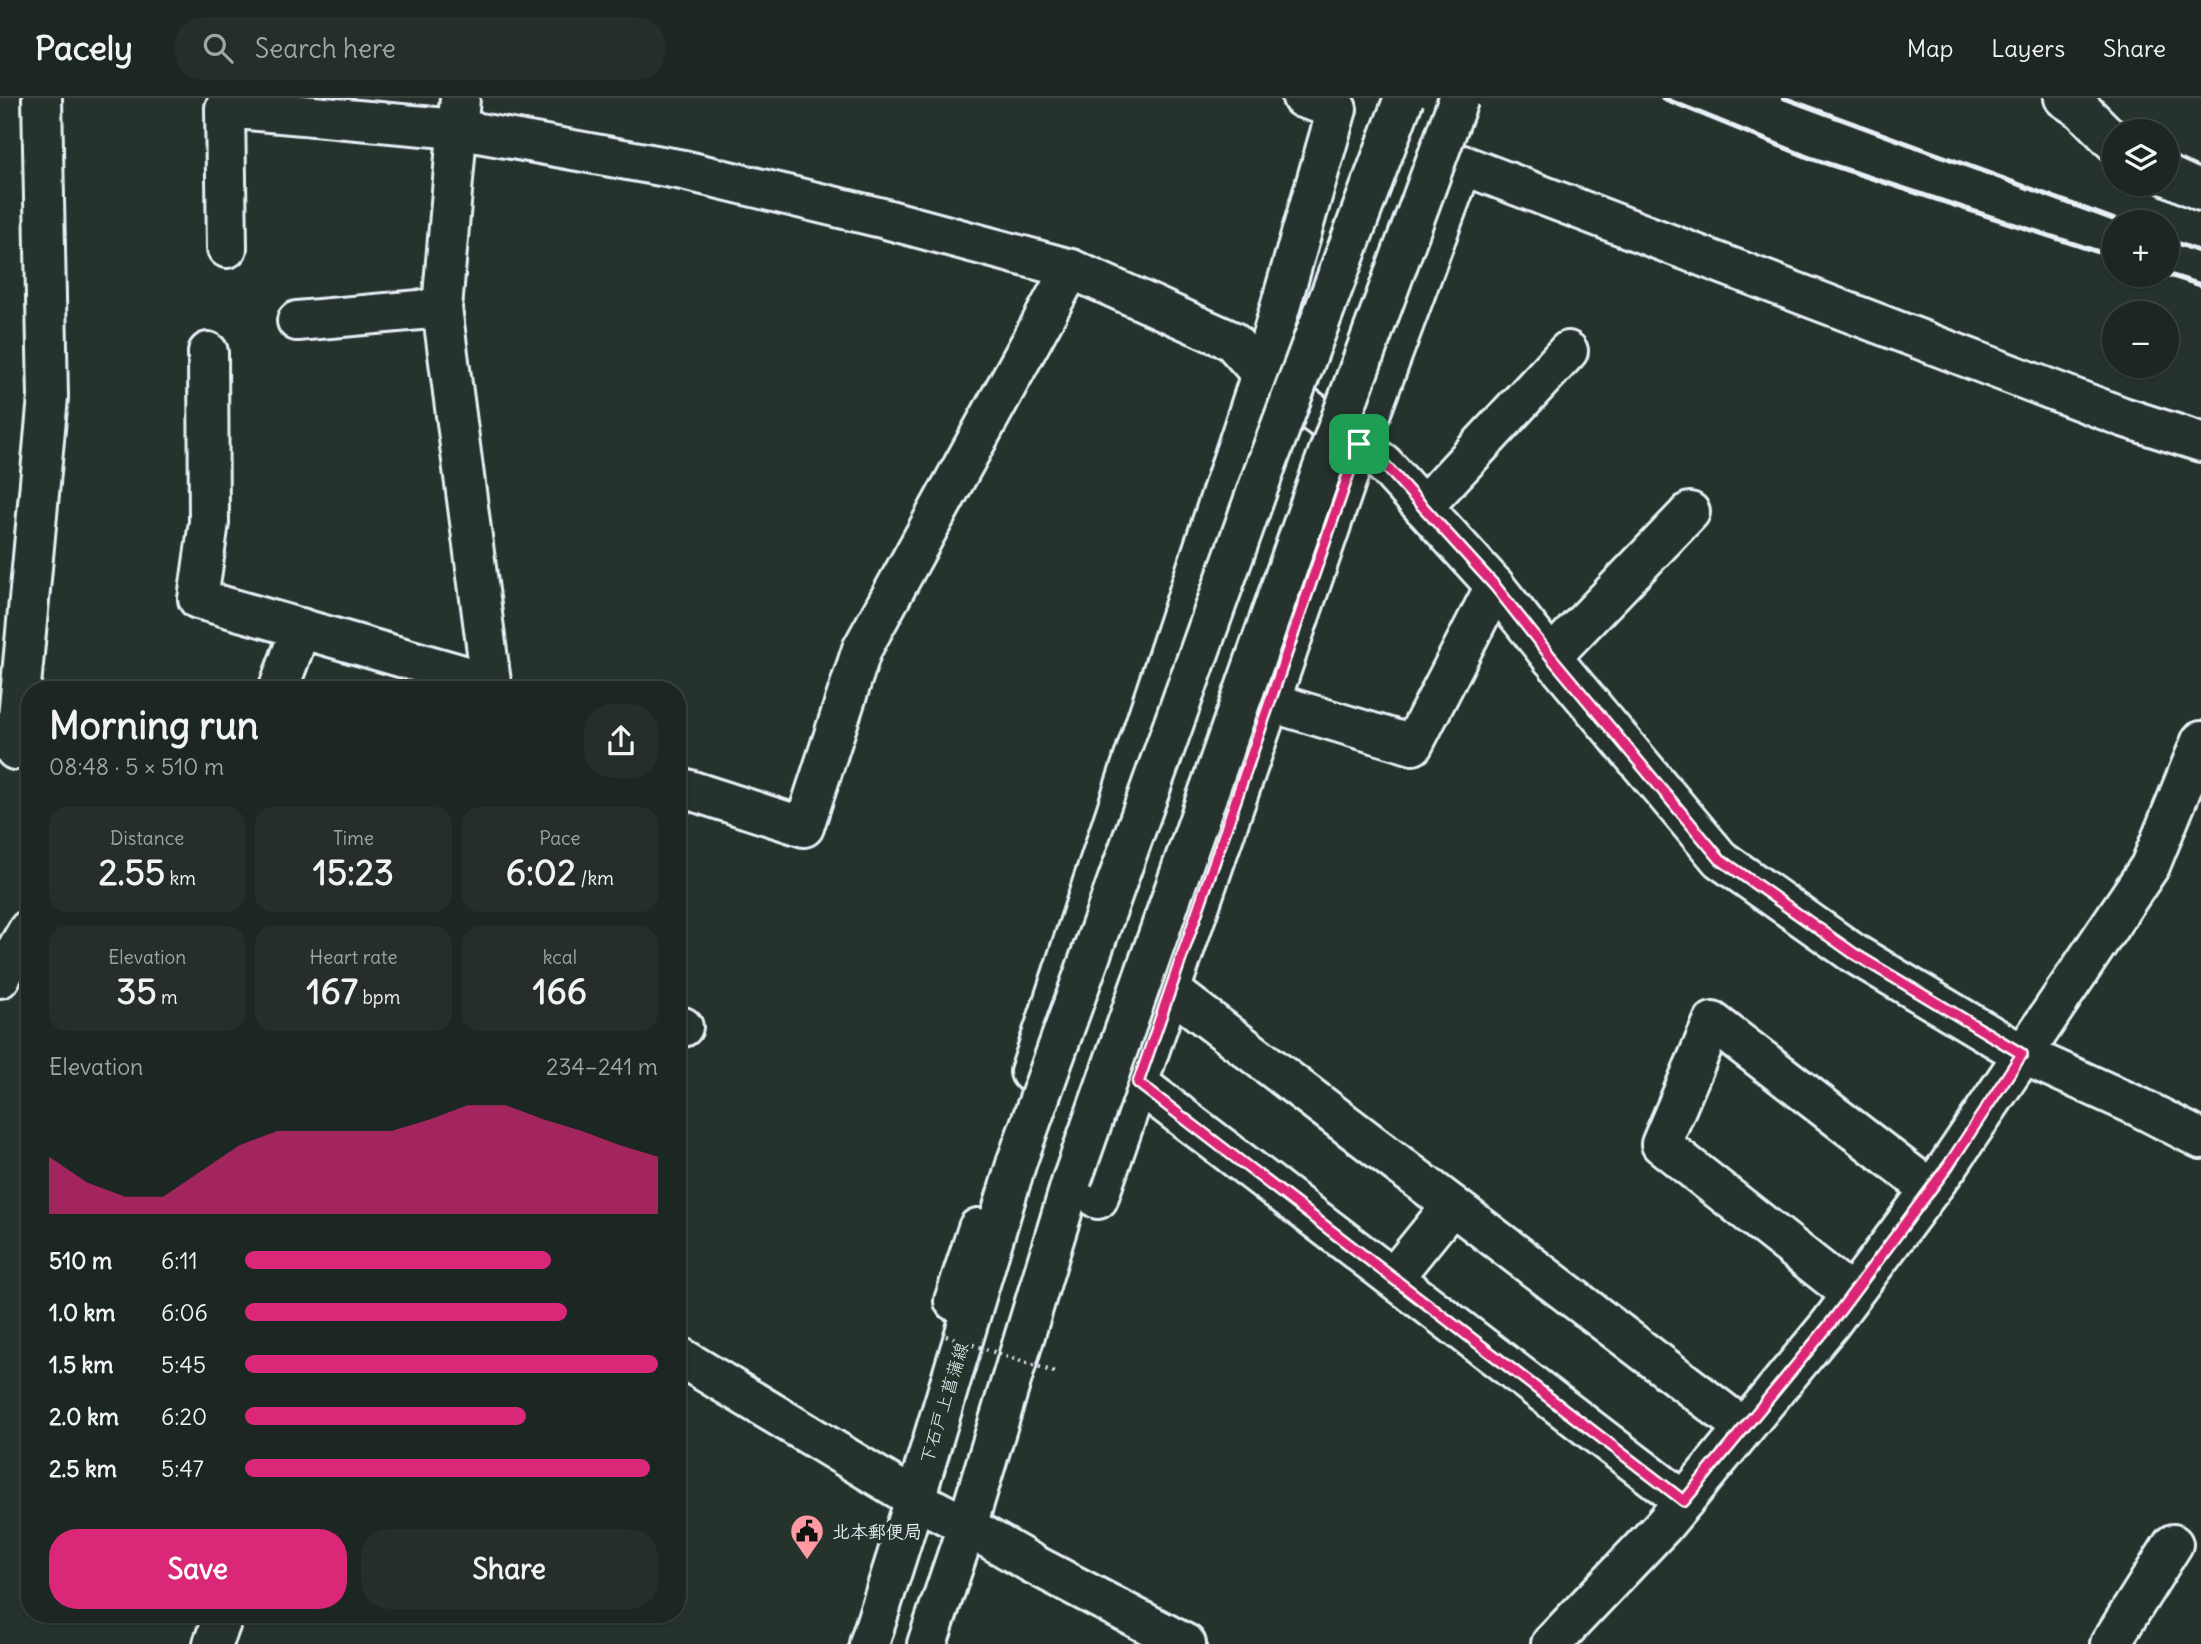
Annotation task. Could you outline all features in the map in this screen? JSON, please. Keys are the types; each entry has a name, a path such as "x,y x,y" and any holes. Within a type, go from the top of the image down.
{"street":[{"path":"21,681 48,397 43,98"},
{"path":"950,1319 1261,374 1337,108 1302,98"},
{"name":"下石戸上菖蒲線","path":"869,1644 1017,1161 1267,463 1404,98"},
{"path":"927,1644 1085,1190 1317,483 1459,98"},
{"path":"2078,102 2102,129"},
{"path":"227,248 225,108 459,113 881,218 1071,269 1232,341 1261,374 1384,464 1495,586 1720,859 1853,953 2022,1054 2139,1107 2201,1139"},
{"path":"459,113 442,308 490,681"},
{"path":"1085,1190 1138,1083 1359,444 1463,166 2123,417 2201,442"},
{"path":"2179,181 2201,191"},
{"path":"686,789 804,827 862,649 1071,269"},
{"path":"297,321 442,308"},
{"path":"1423,507 1568,351"},
{"path":"208,352 209,522 198,599 475,681"},
{"path":"1551,657 1690,512"},
{"path":"1270,702 1413,745 1495,586"},
{"path":"281,681 300,628"},
{"path":"15,750 21,686"},
{"path":"1551,1644 1684,1501 1852,1294 1930,1189 2150,866 2201,741"},
{"path":"0,978 19,925"},
{"path":"1170,990 1744,1428"},
{"path":"1852,1294 1661,1144 1713,1022 1930,1189"},
{"path":"1138,1083 1684,1501"},
{"path":"1393,1279 1452,1205"},
{"path":"686,1359 915,1499 1032,1564 1186,1644"},
{"path":"2110,1644 2174,1544"},
{"path":"213,1644 220,1623"}],"path":[{"path":"950,1319 1054,1372"}],"railway":[{"path":"1663,98 1810,158 2102,253"},
{"path":"1784,98 2102,215"},
{"path":"2179,244 2201,252"},
{"path":"2179,278 2201,285"}],"place":[{"name":"北本郵便局","path":"807,1561"}],"route":[{"path":"1359,444 1384,464 1495,586 1720,859 1853,953 2022,1054 1948,1166 1830,1324 1684,1501 1138,1083 1359,444"}]}
